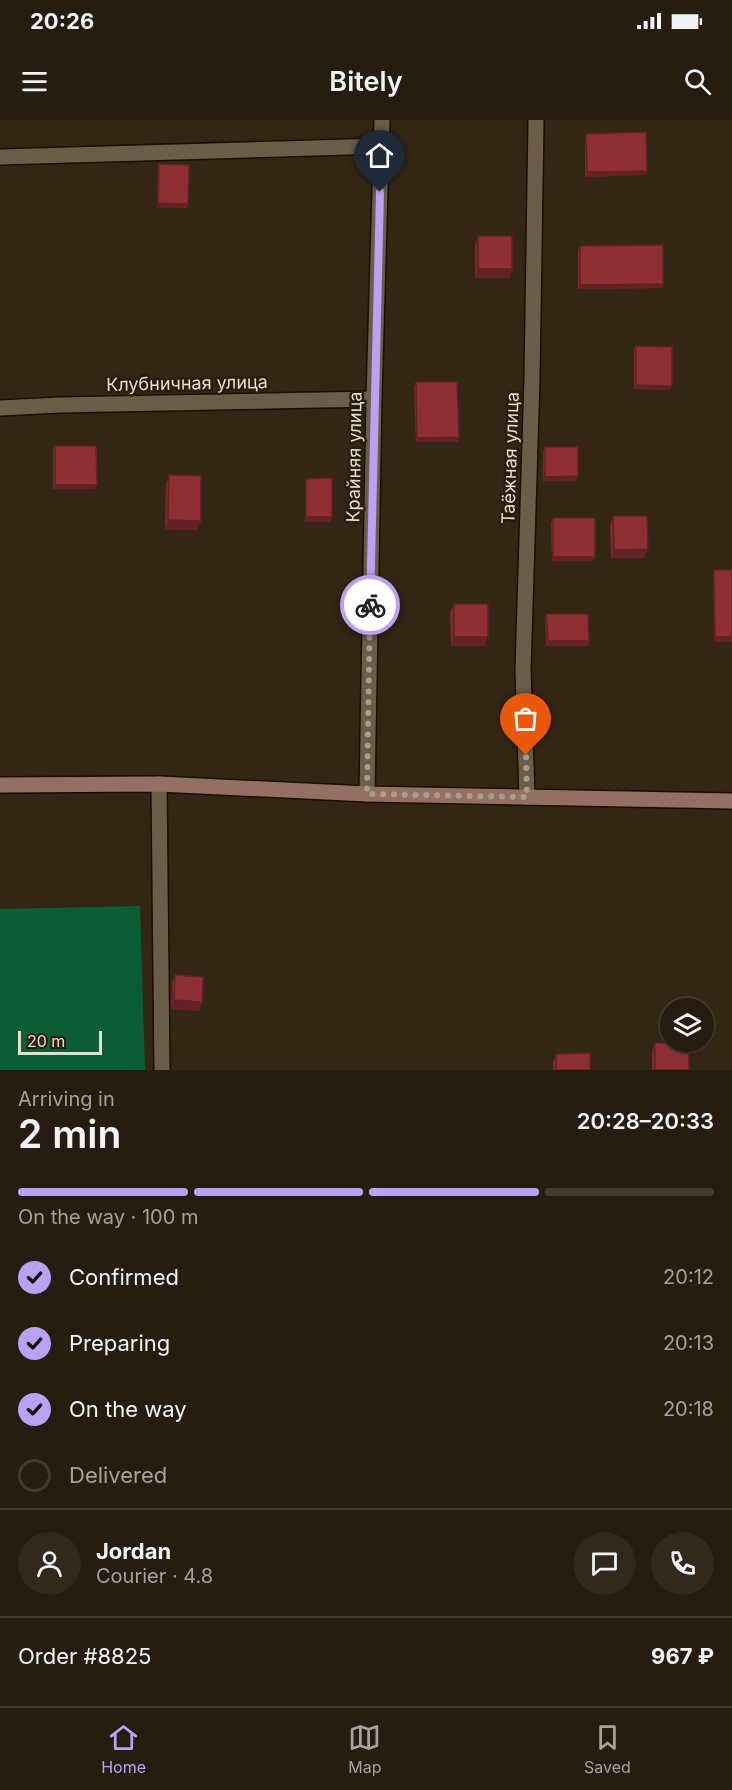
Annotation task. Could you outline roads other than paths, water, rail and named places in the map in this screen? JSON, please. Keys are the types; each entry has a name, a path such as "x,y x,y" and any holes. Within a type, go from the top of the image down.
{"main road":[{"path":"0,785 159,784 367,794 732,801"}],"street":[{"name":"Крайняя улица","path":"367,794 382,120"},
{"name":"Таёжная улица","path":"527,797 523,670 532,366 536,120"},
{"path":"0,157 382,146"},
{"name":"Клубничная улица","path":"0,408 374,399"},
{"path":"159,784 162,1070"}]}
